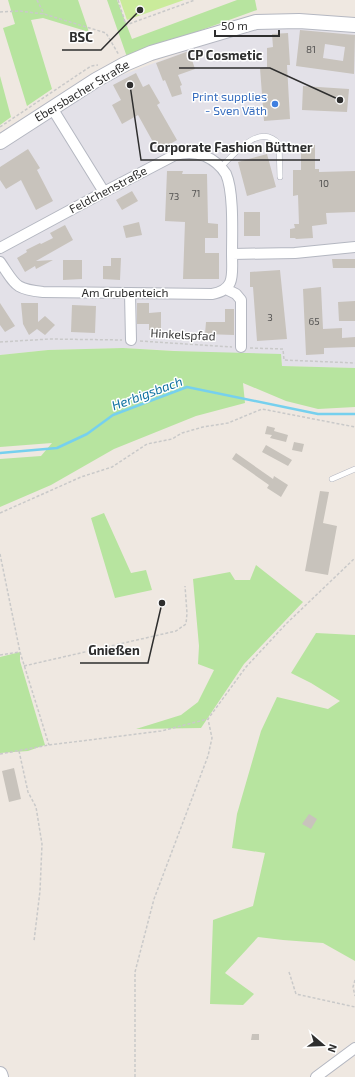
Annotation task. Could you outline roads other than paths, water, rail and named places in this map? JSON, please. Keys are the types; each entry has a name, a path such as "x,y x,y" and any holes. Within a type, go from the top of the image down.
{"street":[{"name":"Ebersbacher Straße","path":"0,142 52,108 125,64 151,53 256,22 299,21 355,26"},
{"path":"52,108 104,192"},
{"name":"Feldchenstraße","path":"0,248 104,192 183,153 199,154 208,157 221,167"},
{"path":"221,167 226,175 230,191 232,277 230,284 226,289 236,294 241,300 241,347"},
{"path":"232,254 295,253 355,247"},
{"name":"Am Grubenteich","path":"0,262 16,286 26,290 43,292 212,294 226,289"},
{"path":"130,293 131,340"},
{"path":"316,1077 355,1048"}],"lane":[{"path":"221,167 249,141 256,137 267,136 272,137 279,144 280,177"},
{"path":"332,479 355,469"}],"waterway":[{"name":"Herbigsbach","path":"0,453 57,448 87,434 113,415 187,387 318,414 355,414"}],"place":[{"name":"BSC","path":"140,10"},
{"name":"Corporate Fashion Büttner","path":"130,85"},
{"name":"CP Cosmetic","path":"340,100"},
{"name":"Print supplies - Sven Väth","path":"275,104"},
{"name":"Gnießen","path":"162,603"}]}
